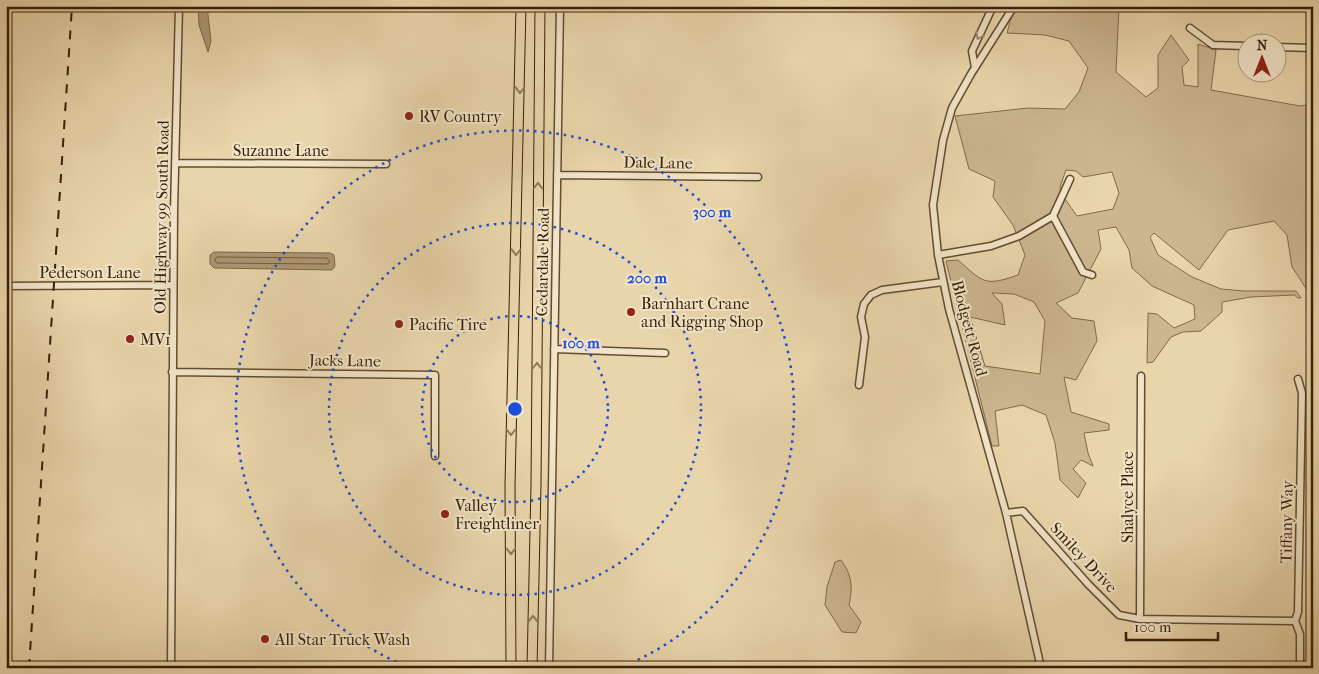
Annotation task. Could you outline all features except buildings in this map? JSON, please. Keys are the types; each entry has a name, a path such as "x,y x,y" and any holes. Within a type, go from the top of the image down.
{"highway":[{"path":"516,6 520,69"},
{"path":"511,668 510,485 521,6"},
{"path":"532,668 536,475 540,6"}],"street":[{"name":"Old Highway 99 South Road","path":"171,668 172,372 179,6"},
{"name":"Cedardale Road","path":"549,668 560,6"},
{"path":"974,68 972,51 993,6"},
{"name":"Blodgett Road","path":"1014,6 974,68 952,108 943,140 933,205 938,255 949,310 1006,513 1041,668"},
{"path":"1190,28 1213,45 1236,46"},
{"path":"1286,47 1313,48"},
{"name":"Suzanne Lane","path":"175,163 386,164"},
{"name":"Dale Lane","path":"557,175 758,177"},
{"path":"938,255 991,246 1019,236 1053,216 1070,179"},
{"path":"1053,216 1083,272 1092,275"},
{"path":"859,385 865,337 861,317 864,304 871,295 882,290 943,282"},
{"name":"Pederson Lane","path":"6,286 174,285"},
{"path":"554,350 665,353"},
{"name":"Jacks Lane","path":"172,372 435,374 436,456"},
{"name":"Shalyce Place","path":"1140,619 1141,376"},
{"name":"Tiffany Way","path":"1298,379 1302,393 1298,612 1296,621 1300,634 1300,665"},
{"name":"Smiley Drive","path":"1006,513 1023,511 1088,584 1119,614 1140,619 1296,621"}],"shaded area":[{"path":"1017,6 1119,6 1116,72 1146,97 1158,88 1158,55 1171,35 1189,60 1182,67 1184,85 1198,87 1198,44 1216,50 1211,90 1300,106 1313,104 1313,299 1292,267 1287,235 1274,221 1228,230 1199,270 1154,233 1150,237 1158,255 1192,277 1221,289 1296,291 1301,298 1294,295 1251,297 1222,302 1222,312 1201,331 1183,332 1171,337 1153,362 1147,363 1148,313 1157,314 1174,328 1195,319 1194,305 1152,286 1132,268 1129,250 1116,227 1098,230 1101,249 1078,293 1056,303 1072,318 1094,321 1097,341 1076,380 1064,377 1071,412 1109,424 1109,430 1084,433 1093,466 1081,460 1073,469 1086,483 1078,498 1060,480 1055,443 1046,415 1022,405 995,411 999,446 992,446 946,261 958,260 979,278 998,281 1018,275 1025,255 1013,225 993,197 995,181 969,169 955,116 1028,108 1065,109 1079,92 1088,68 1069,41 1045,35 1007,33","holes":["1066,170 1076,171 1083,177 1112,172 1119,193 1113,209 1077,216 1065,199 1060,187","992,293 1014,294 1034,302 1045,321 1040,374 985,366 970,317 1005,325 1002,304"]},
{"path":"1312,382 1313,489 1307,489"},
{"path":"841,560 851,581 849,605 861,622 856,633 842,632 825,605 827,587 835,562"},
{"path":"1118,664 1235,666 1235,668 1117,668"}],"water":[{"path":"198,6 207,6 211,41 208,52 199,25"},
{"path":"214,252 330,253 334,255 335,266 332,270 214,268 210,264 210,255"}],"railway":[{"path":"29,668 72,6"}],"place":[{"name":"RV Country","path":"409,116"},
{"name":"Barnhart Crane and Rigging Shop","path":"631,312"},
{"name":"Pacific Tire","path":"399,324"},
{"name":"MV1","path":"130,339"},
{"name":"Valley Freightliner","path":"445,514"},
{"name":"All Star Truck Wash","path":"265,639"}]}
